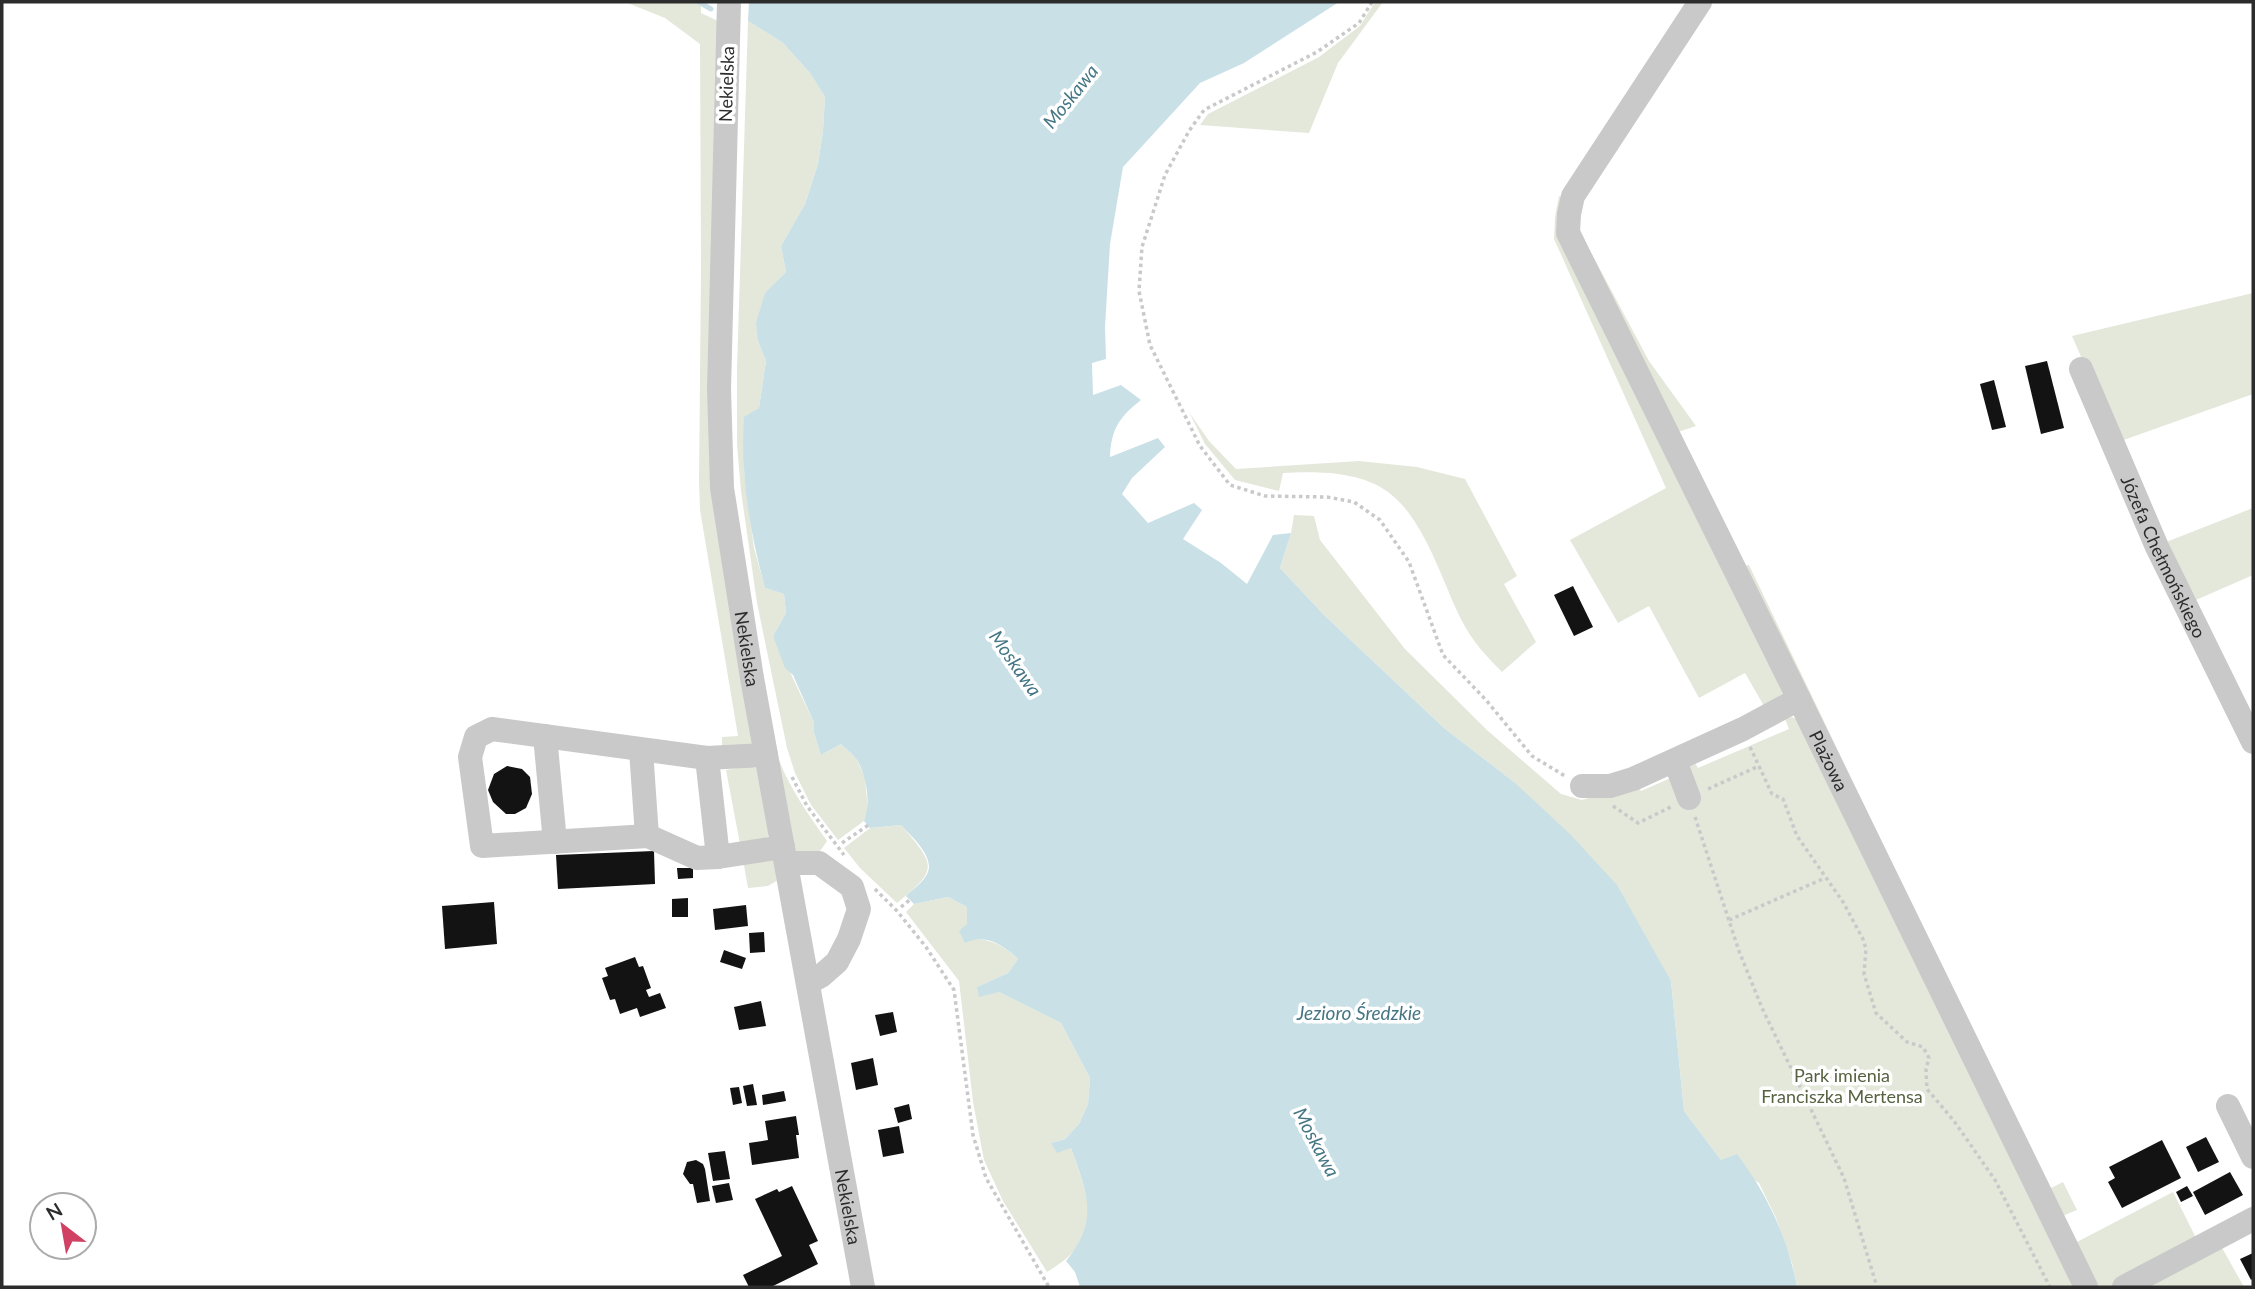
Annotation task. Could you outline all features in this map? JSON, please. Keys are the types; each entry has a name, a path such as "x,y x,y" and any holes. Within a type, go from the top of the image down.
{"street":[{"name":"Nekielska","path":"729,2 719,376 722,488 740,613 863,1287"},
{"name":"Plażowa","path":"1700,2 1573,195 1568,233 2086,1287"},
{"name":"Józefa Chełmońskiego","path":"2081,369 2157,547 2253,742"},
{"path":"1582,786 1609,786 1633,779 1743,729 1799,699"},
{"path":"766,755 707,758 492,729 476,737 470,757 482,846 647,836 697,858 785,855 819,863 852,887 859,909 849,939 837,962 808,983"},
{"path":"545,736 555,842"},
{"path":"640,750 647,836"},
{"path":"707,758 718,857"},
{"path":"1675,761 1689,798"},
{"path":"2228,1106 2253,1157"},
{"path":"2124,1287 2253,1219"}],"path":[{"path":"1372,2 1359,23 1317,52 1204,110 1165,175 1142,247 1139,291 1150,345 1200,446 1230,485 1265,496 1327,497 1354,502 1380,520 1409,562 1443,655 1486,700 1532,756 1638,823 1759,766"},
{"path":"1743,729 1772,794 1783,799 1797,836 1843,902 1863,939 1866,949 1864,974 1876,1013 1907,1042 1923,1047 1929,1058 1926,1069 1927,1089 1954,1121 1995,1180 2050,1287"},
{"path":"790,774 807,806 848,859"},
{"path":"1689,798 1739,951 1762,1008 1844,1178 1877,1287"},
{"path":"842,843 870,824"},
{"path":"1729,920 1825,878"},
{"path":"872,887 897,911 926,947 954,990 973,1135 986,1178 1049,1287"},
{"path":"901,907 912,898"}],"green space":[{"path":"625,2 701,2 701,13 718,21 713,281 753,746 722,750 722,737 738,736 700,510 700,44 665,18"},
{"path":"1375,2 1383,2 1338,63 1309,133 1200,125 1208,114 1319,57 1360,26"},
{"path":"748,21 783,43 810,73 825,97 818,164 805,204 781,246 786,272 765,294 758,341 766,361 759,408 751,414 744,471 754,548 765,588 784,594 786,613 773,636 814,723 814,733 821,755 841,744 856,758 865,778 868,811 864,821 838,840 811,805 795,773 787,748 757,603 741,491 737,445 737,368"},
{"path":"1559,196 1566,198 1788,694 1764,706 1745,673 1699,698 1649,606 1618,623 1570,540 1666,488 1554,239"},
{"path":"1579,230 1649,361 1696,426 1678,432"},
{"path":"2253,293 2253,394 2118,442 2072,336"},
{"path":"1189,412 1209,441 1236,469 1359,461 1417,467 1465,479 1517,576 1504,584 1536,642 1502,672 1470,635 1422,534 1401,504 1388,492 1364,480 1337,474 1283,473 1279,491 1235,480 1205,444"},
{"path":"2253,508 2253,575 2189,603 2161,544"},
{"name":"Park imienia Franciszka Mertensa","path":"1294,515 1314,516 1320,540 1405,649 1488,731 1561,794 1582,800 1636,783 1641,791 1673,777 1693,759 1698,768 1789,729 1785,719 1792,717 1800,721 2078,1287 1797,1287 1792,1263 1776,1218 1759,1183 1721,1160 1684,1111 1671,981 1514,782 1444,728 1324,615 1280,568"},
{"path":"1749,565 2051,1188 2063,1182 2077,1210 2060,1217 1741,566"},
{"path":"774,746 790,784 827,841 816,857 793,854"},
{"path":"750,766 761,770 771,834 763,840 740,844 726,770"},
{"path":"901,825 921,849 928,866 921,882 897,903 860,868 844,848 870,828"},
{"path":"775,858 778,880 768,886 748,888 743,860"},
{"path":"948,897 967,907 967,924 974,939 998,944 1018,959 1008,973 977,987 999,992 1061,1023 1090,1078 1088,1104 1079,1124 1065,1139 1051,1143 1071,1148 1084,1185 1088,1217 1086,1232 1066,1259 1047,1272 1003,1201 984,1160 973,1102 959,981 906,912 914,904"},
{"path":"2173,1192 2197,1240 2110,1287 2095,1287 2073,1244"},
{"path":"2221,1246 2244,1287 2140,1287"}],"water":[{"name":"Jezioro Średzkie","path":"749,2 1339,2 1244,63 1200,83 1123,167 1110,244 1105,327 1106,359 1092,363 1093,395 1121,385 1141,400 1127,412 1114,432 1110,457 1158,438 1165,447 1132,478 1122,494 1148,523 1194,503 1202,510 1183,539 1221,563 1247,584 1273,535 1291,533 1280,568 1324,615 1444,728 1514,782 1571,835 1617,885 1671,981 1684,1111 1721,1160 1737,1154 1748,1169 1775,1217 1788,1251 1797,1287 1080,1287 1075,1272 1066,1261 1077,1246 1087,1219 1085,1193 1071,1148 1057,1153 1051,1143 1065,1139 1079,1124 1088,1104 1090,1078 1061,1023 999,992 979,997 977,987 1008,973 1018,959 1006,949 987,940 965,943 959,931 967,924 967,907 948,897 914,904 906,896 928,872 925,853 901,825 870,828 864,821 867,799 860,767 841,744 821,755 814,733 814,723 793,675 785,668 773,636 786,613 784,594 765,588 755,546 743,460 744,417 759,408 766,361 758,341 756,323 765,293 786,272 781,246 805,204 818,164 825,97 810,73 783,43 748,21"}],"building":[{"path":"2047,361 2064,428 2041,434 2025,366"},
{"path":"1994,380 2006,427 1992,430 1980,384"},
{"path":"1573,586 1593,627 1574,636 1554,595"},
{"path":"507,766 522,769 530,777 532,794 526,808 515,814 506,814 493,802 488,790 494,774"},
{"path":"654,851 655,884 558,889 556,855"},
{"path":"677,868 693,868 693,878 678,879"},
{"path":"688,898 688,917 672,917 672,899"},
{"path":"494,902 497,944 445,949 442,906"},
{"path":"746,905 748,926 715,930 713,909"},
{"path":"764,932 765,952 750,953 749,933"},
{"path":"724,950 746,958 742,969 720,962"},
{"path":"635,957 639,967 643,966 651,988 646,990 649,997 660,993 666,1008 640,1017 637,1008 620,1014 615,999 610,1000 602,978 608,976 605,968"},
{"path":"761,1001 766,1026 739,1030 734,1007"},
{"path":"893,1012 897,1032 880,1036 875,1015"},
{"path":"873,1058 878,1085 856,1090 851,1063"},
{"path":"753,1084 757,1105 747,1106 743,1086"},
{"path":"739,1087 742,1103 733,1105 730,1088"},
{"path":"784,1091 786,1101 763,1105 762,1095"},
{"path":"909,1104 912,1119 898,1123 894,1108"},
{"path":"796,1116 799,1158 752,1165 749,1143 768,1140 765,1121"},
{"path":"899,1126 904,1153 883,1157 878,1130"},
{"path":"2206,1137 2219,1162 2198,1172 2186,1147"},
{"path":"2162,1140 2181,1178 2122,1208 2108,1182 2115,1178 2109,1167"},
{"path":"725,1151 730,1179 713,1181 708,1153"},
{"path":"696,1160 703,1164 705,1169 710,1201 697,1203 693,1184 690,1184 683,1174 687,1162"},
{"path":"2230,1172 2243,1195 2205,1215 2193,1192"},
{"path":"729,1183 733,1200 716,1203 712,1186"},
{"path":"792,1186 818,1241 809,1245 818,1264 771,1287 749,1287 743,1275 782,1256 755,1199 777,1189 779,1192"},
{"path":"2187,1186 2193,1196 2181,1202 2176,1192"},
{"path":"2253,1253 2253,1278 2251,1280 2240,1259"}],"waterway":[{"path":"699,2 711,9"}],"water label":[{"name":"Moskawa","path":"1070,96"},
{"name":"Moskawa","path":"1016,663"},
{"name":"Moskawa","path":"1317,1142"}]}
